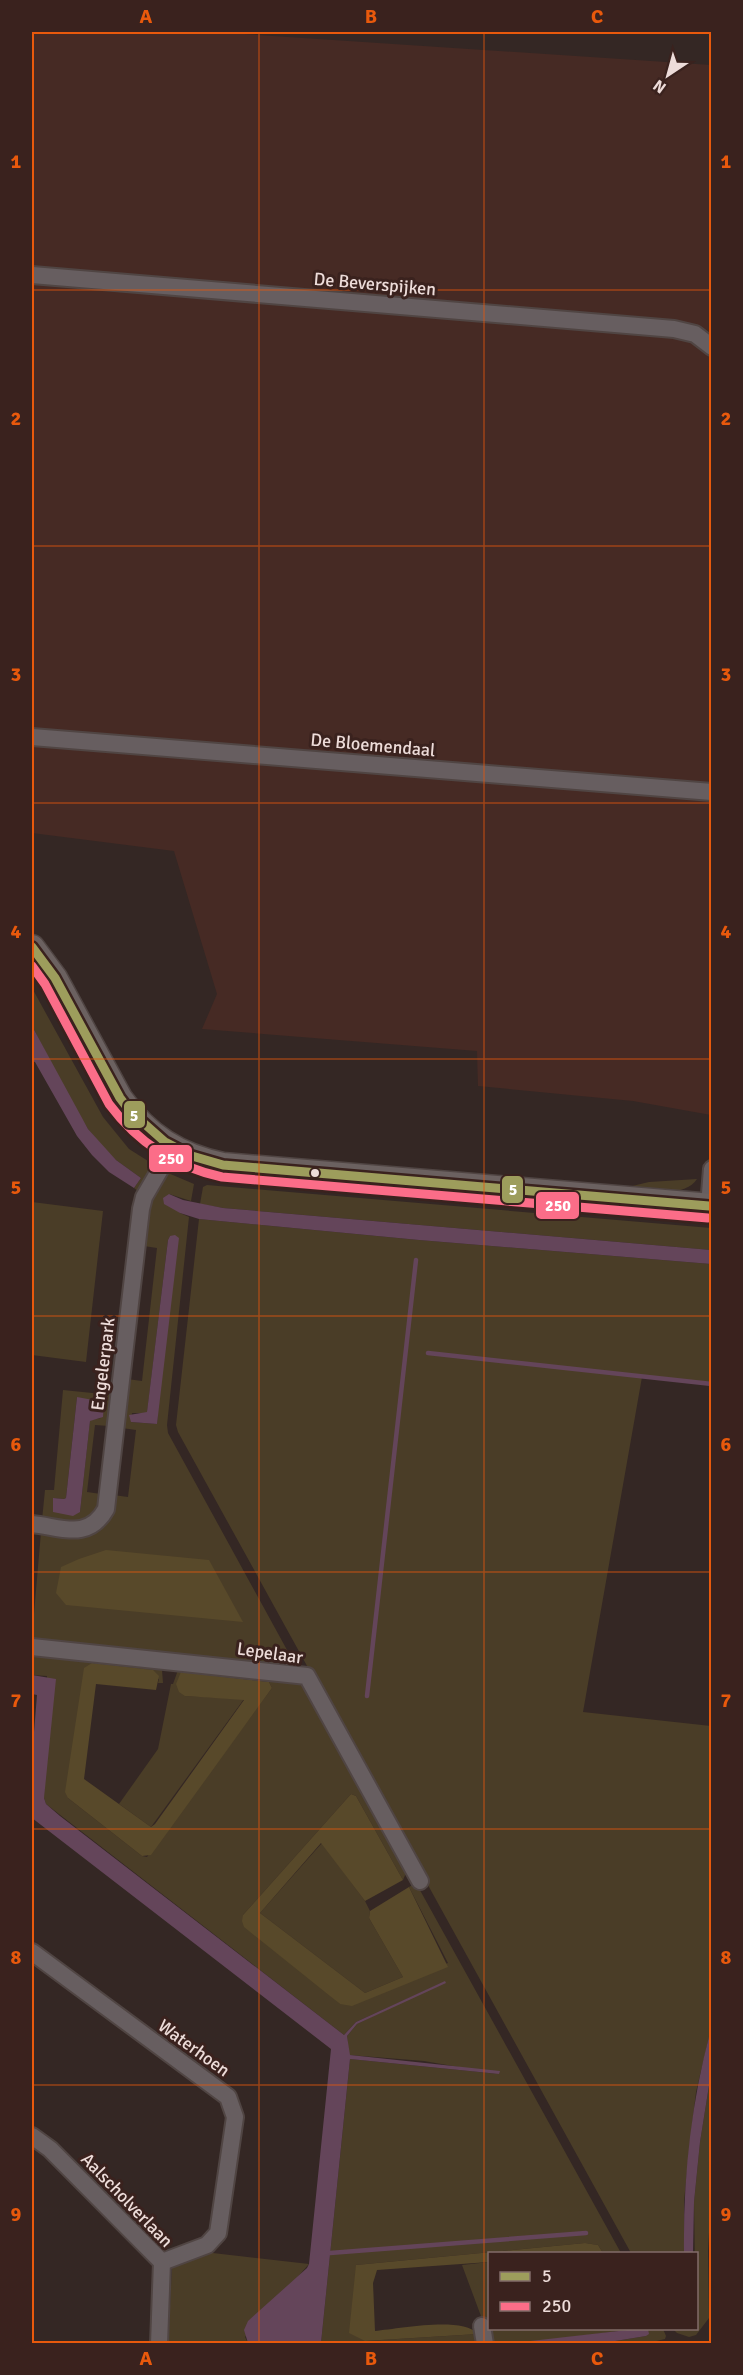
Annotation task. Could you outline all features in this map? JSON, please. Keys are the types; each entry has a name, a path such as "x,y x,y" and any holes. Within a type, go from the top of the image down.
{"street":[{"name":"De Beverspijken","path":"32,275 674,329 695,334 711,346"},
{"name":"De Bloemendaal","path":"32,737 711,792"},
{"path":"32,947 55,978 120,1098 144,1128 172,1149 204,1161 223,1165 710,1206 711,1169"},
{"name":"Engelerpark","path":"32,1524 79,1530 89,1528 99,1521 106,1509 141,1209 144,1197 172,1149"},
{"name":"Lepelaar","path":"32,1647 306,1676 420,1881"},
{"name":"Waterhoen","path":"32,1952 228,2097 235,2117 218,2233 207,2245 162,2262"},
{"name":"Aalscholverlaan","path":"32,2136 50,2148 162,2262 159,2343"},
{"path":"482,2326 485,2343"}],"shaded area":[{"path":"32,32 213,32 711,65 711,1115 633,1101 478,1086 477,1051 202,1029 217,994 174,851 32,833"},
{"path":"32,988 103,1117 129,1149 156,1166 139,1192 134,1188 141,1178 116,1160 88,1129 32,1026"},
{"path":"32,1026 88,1129 116,1160 141,1178 134,1188 109,1172 77,1136 35,1062 32,1061"},
{"path":"168,1173 194,1184 191,1201 169,1194 180,1213 189,1217 168,1433 298,1670 36,1641 32,1637 41,1532 69,1536 90,1535 98,1531 105,1523 113,1495 128,1497 136,1430 122,1428 127,1379 142,1381 157,1248 144,1246 151,1201","holes":["170,1236 157,1424 131,1422 132,1413 147,1413"]},
{"path":"697,1179 684,1189 675,1191 628,1187 649,1182"},
{"path":"207,1185 711,1228 711,1250 223,1208 200,1204 203,1187"},
{"path":"169,1194 183,1200 223,1208 711,1250 711,1264 199,1219 180,1213 164,1204 163,1198"},
{"path":"32,1202 103,1211 86,1362 32,1355"},
{"path":"199,1219 711,1264 711,1384 642,1377 583,1712 711,1726 711,2029 696,2092 684,2201 684,2252 630,2252 176,1425"},
{"path":"175,1235 179,1238 157,1424 131,1422 129,1415 147,1412 168,1240 170,1236"},
{"path":"63,1390 112,1395 109,1426 95,1425 87,1492 101,1494 99,1508 87,1522 42,1520 45,1490 54,1490","holes":["77,1397 101,1418 90,1420 80,1512 53,1498 66,1498"]},
{"path":"77,1397 104,1402 103,1417 90,1421 80,1512 73,1516 53,1512 53,1498 66,1498"},
{"path":"106,1550 209,1560 243,1622 66,1605 56,1593 61,1567"},
{"path":"32,1652 158,1665 162,1670 163,1683 158,1683 159,1679 92,1663 68,1798 142,1856 147,1857 272,1688 269,1682 185,1671 185,1696 244,1699 151,1827 119,1804 158,1749 171,1684 178,1670 295,1681 305,1688 405,1864 406,1873 403,1880 356,1796 351,1794 243,1915 340,2004 448,1963 409,1887 416,1883 620,2252 602,2252 598,2245 585,2243 356,2265 365,2341 478,2334 481,2343 321,2343 350,2059 499,2074 424,2061 349,2055 347,2036 357,2024 446,1981 356,2022 344,2035 46,1804 44,1798 47,1676 32,1675"},
{"path":"92,1663 153,1670 159,1676 156,1690 96,1684 84,1779 151,1827 244,1700 185,1696 179,1692 176,1684 181,1672 269,1682 272,1688 151,1855 142,1856 68,1798 65,1792 84,1668"},
{"path":"32,1675 56,1679 44,1798 46,1804 60,1816 344,2035 356,2022 445,1981 446,1983 357,2024 347,2036 350,2055 500,2071 499,2074 350,2059 321,2343 248,2343 244,2330 248,2321 309,2264 331,2049 32,1818 32,1757 37,1695 32,1694"},
{"path":"351,1794 356,1796 403,1880 365,1901 321,1843 260,1913 365,1993 403,1977 369,1918 370,1911 409,1887 448,1967 352,2006 340,2004 244,1927 242,1921 243,1915"},
{"path":"322,1843 365,1901 370,1911 369,1918 403,1977 365,1993 260,1913"},
{"path":"711,2029 711,2073 700,2142 694,2202 693,2252 684,2252 687,2168 693,2112"},
{"path":"711,2073 712,2180 708,2250 709,2318 696,2335 689,2337 674,2330 698,2330 698,2252 695,2252 694,2202 700,2142"},
{"path":"585,2243 598,2245 602,2252 491,2252"},
{"path":"204,2252 309,2264 245,2337 248,2343 168,2344 172,2267"},
{"path":"488,2252 488,2262 377,2270 373,2283 375,2331 445,2325 470,2329 478,2334 365,2341 349,2333 356,2265"},
{"path":"488,2262 488,2330 628,2330 540,2341 491,2343 462,2265"},
{"path":"627,2330 648,2330 649,2334 597,2344 513,2343"},
{"path":"648,2330 663,2330 666,2336 665,2339 648,2343 597,2344 646,2336"}],"waterway":[{"path":"367,1696 416,1260"},
{"path":"428,1353 712,1384"},
{"path":"330,2253 586,2233"}],"transit line":[{"name":"5","path":"32,947 55,978 120,1098 130,1111 165,1142 192,1156 223,1165 709,1206"},
{"name":"250","path":"32,966 45,984 109,1104 120,1118 145,1142 173,1160 205,1173 222,1177 708,1218"}]}
